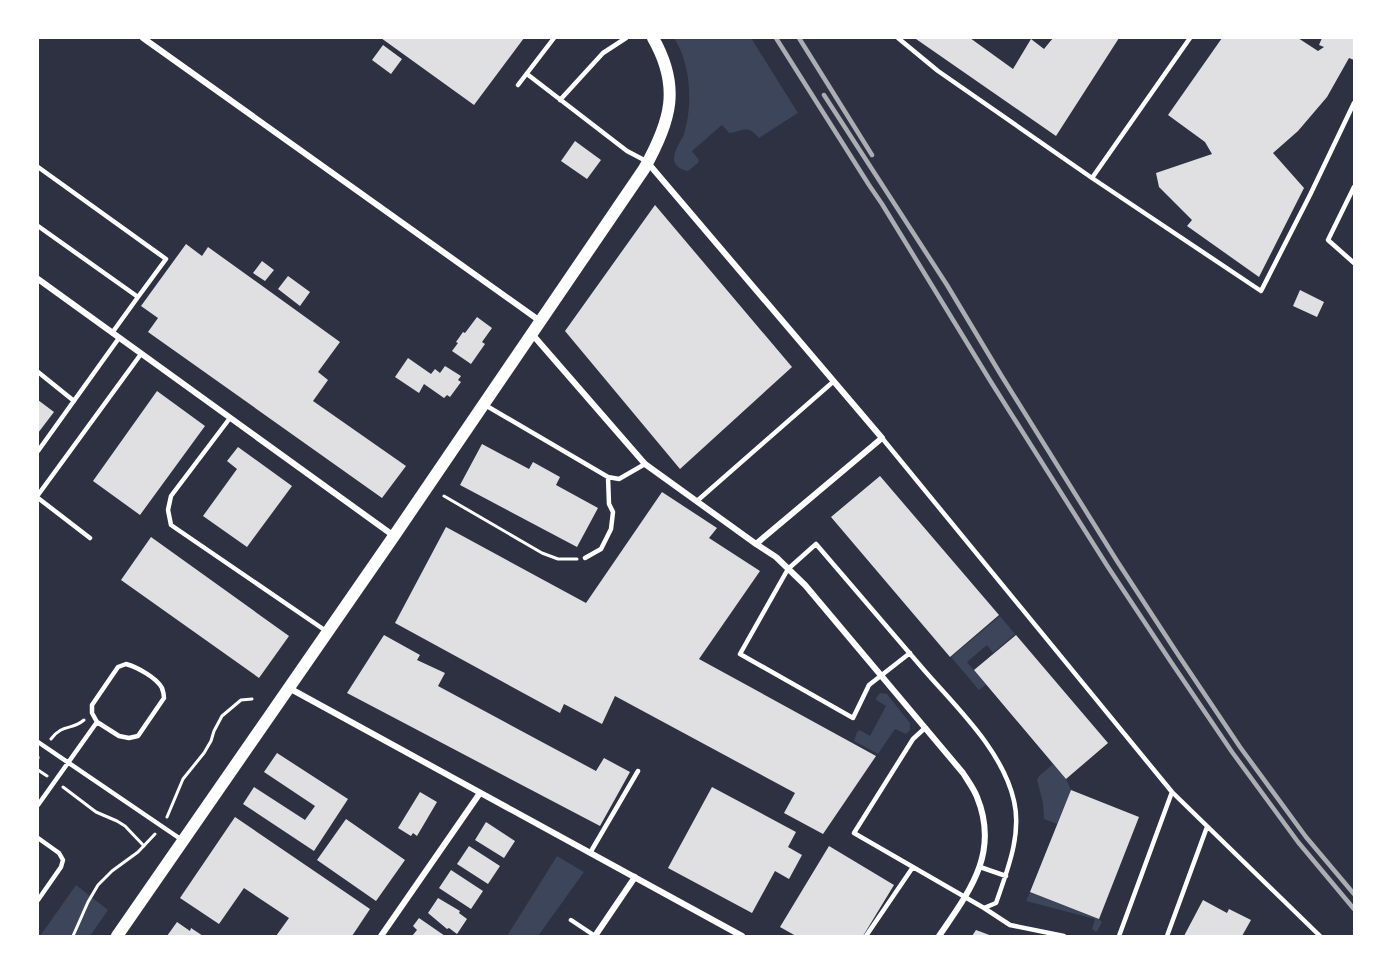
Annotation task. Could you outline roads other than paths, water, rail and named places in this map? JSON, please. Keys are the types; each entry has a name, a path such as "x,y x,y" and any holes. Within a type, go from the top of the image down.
{"main road":[{"path":"117,936 394,536 648,162 667,118 670,88 663,55 652,38"}],"street":[{"path":"144,38 540,321"},
{"path":"648,162 882,438 756,544"},
{"path":"38,279 394,536"},
{"path":"531,334 645,464 776,557 805,585 963,773 977,796 984,820 985,845 972,888 939,936"},
{"path":"289,688 742,936"},
{"path":"381,936 480,793"},
{"path":"595,936 635,878"}],"lane":[{"path":"518,85 554,38"},
{"path":"560,100 603,53 626,38"},
{"path":"898,38 938,70 1092,178 1261,291 1354,103"},
{"path":"1092,178 1190,38"},
{"path":"527,74 627,152 648,162"},
{"path":"38,167 166,259 112,333"},
{"path":"1354,187 1328,240 1354,264"},
{"path":"38,226 138,297"},
{"path":"38,451 119,338"},
{"path":"90,538 38,497 141,354"},
{"path":"38,372 74,401"},
{"path":"697,501 834,381"},
{"path":"483,404 608,477 619,479 645,464"},
{"path":"230,418 171,496 168,510 171,525 328,632"},
{"path":"882,438 1172,792 1320,936"},
{"path":"585,558 601,549 610,529 613,512 609,504 608,477"},
{"path":"910,653 869,685 853,718 740,654 788,569 816,544 910,653 986,742 1007,779 1014,801 1015,842 996,903 984,908"},
{"path":"126,664 135,666 163,689 164,698 138,736 129,738 119,736 97,722 92,713 92,705 118,667 126,664"},
{"path":"38,805 97,722"},
{"path":"925,728 913,739 854,833 1010,925 1064,936"},
{"path":"38,742 183,841"},
{"path":"590,853 638,771"},
{"path":"1119,936 1172,792"},
{"path":"1167,936 1207,827"},
{"path":"38,838 59,854 63,860 61,867 38,900"},
{"path":"866,936 913,867"},
{"path":"980,867 1006,876"},
{"path":"571,920 595,936"}],"railway":[{"path":"776,38 1108,567 1171,662 1232,752 1298,842 1354,909"},
{"path":"799,38 872,155"},
{"path":"824,95 947,285 1117,561 1179,656 1240,747 1306,837 1354,894"}]}
